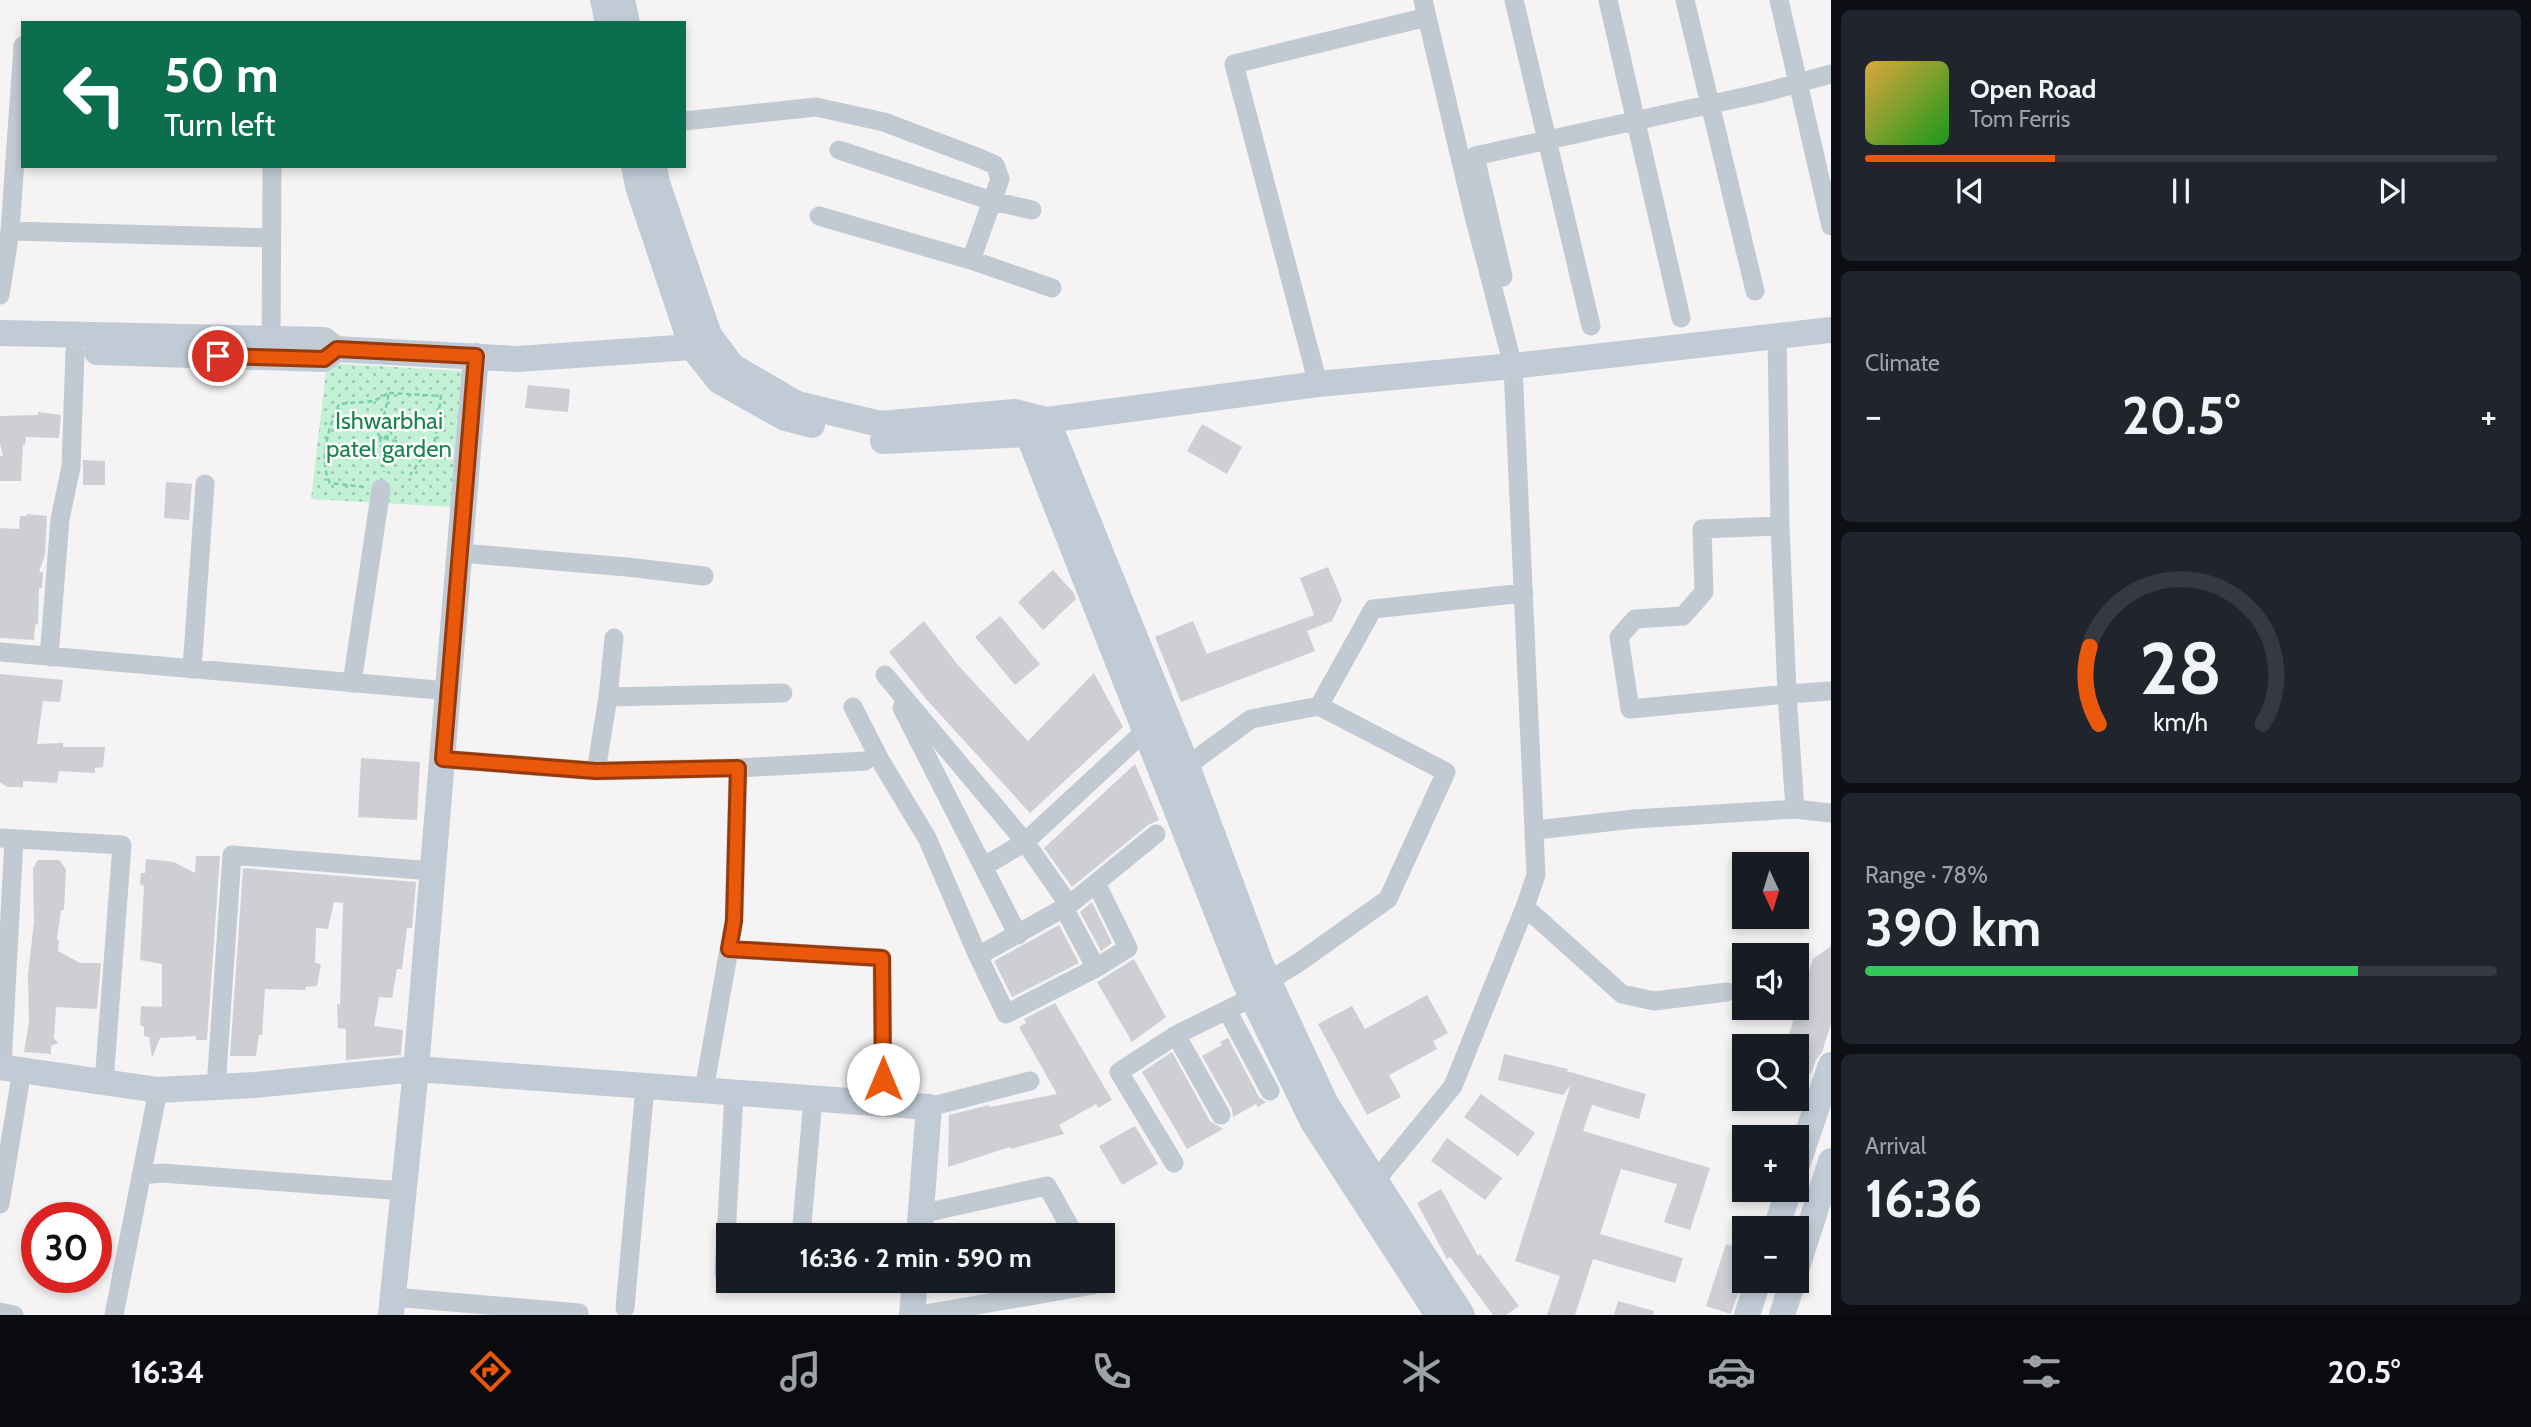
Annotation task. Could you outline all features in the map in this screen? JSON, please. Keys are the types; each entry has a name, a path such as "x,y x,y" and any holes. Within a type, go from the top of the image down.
{"street":[{"path":"603,0 608,21"},
{"path":"622,0 627,21"},
{"path":"1514,0 1591,326"},
{"path":"1608,0 1681,318"},
{"path":"1685,0 1755,291"},
{"path":"1779,0 1831,226"},
{"path":"1318,384 1234,64 1425,8 1513,366 1536,875 1453,1086 1369,1189"},
{"path":"0,295 10,231 21,74"},
{"path":"1514,327 1475,156 1798,84 1831,74"},
{"path":"686,121 817,107 884,122 995,166 1000,178 971,260"},
{"path":"839,150 992,201 1032,210"},
{"path":"271,347 272,168"},
{"path":"634,168 638,186 719,381 785,418 874,441 1038,427 1318,384 1513,366 1831,330"},
{"path":"654,168 704,322 703,344"},
{"path":"819,216 971,260 1052,288"},
{"path":"10,231 271,238"},
{"path":"0,333 271,347 324,359 337,349 517,359 703,344"},
{"path":"1777,336 1780,526 1795,809"},
{"path":"0,350 271,347"},
{"path":"49,657 60,519 71,467 75,351"},
{"path":"476,356 416,1069 392,1306 579,1315"},
{"path":"1038,427 1145,731 1260,989 1313,1122 1369,1189 1462,1315"},
{"path":"1038,427 1187,766 1260,989"},
{"path":"192,669 205,484"},
{"path":"352,682 381,489"},
{"path":"1780,526 1702,529 1704,592 1683,616 1635,619 1619,637 1630,709 1831,691"},
{"path":"461,553 704,576"},
{"path":"1319,706 1373,609 1524,593"},
{"path":"596,771 614,638"},
{"path":"0,652 449,691"},
{"path":"1018,935 886,675 1025,842 1066,907 1096,968"},
{"path":"608,697 783,693"},
{"path":"1174,1163 1119,1072 1176,1035 1227,1010 1260,989 1388,899 1446,772 1319,706 1251,719 1187,766"},
{"path":"853,707 880,760 927,838 1006,1014 1096,968 1128,948 1096,883"},
{"path":"983,867 1025,842 1145,731"},
{"path":"443,759 596,771 738,768 865,761"},
{"path":"704,1090 734,921 738,768"},
{"path":"1536,830 1634,819 1795,809 1831,813"},
{"path":"978,956 1066,907 1156,834"},
{"path":"0,1204 8,1068 7,839 122,845 104,1082"},
{"path":"216,1087 232,855 433,872"},
{"path":"1525,907 1622,994 1654,1001 1727,992"},
{"path":"729,949 882,958 883,1104"},
{"path":"1227,1010 1270,1091"},
{"path":"1176,1035 1221,1115"},
{"path":"1809,1130 1831,1065"},
{"path":"8,1068 158,1090 416,1069 929,1107 1030,1082"},
{"path":"625,1308 645,1086"},
{"path":"114,1315 158,1090"},
{"path":"727,1223 734,1093"},
{"path":"802,1223 813,1098"},
{"path":"920,1223 929,1107"},
{"path":"1809,1230 1831,1161"},
{"path":"141,1175 162,1173 404,1191"},
{"path":"927,1223 1047,1186 1067,1223"},
{"path":"1369,1189 1438,1315"},
{"path":"912,1315 914,1293"},
{"path":"919,1315 1047,1293"},
{"path":"1747,1315 1754,1293"},
{"path":"1782,1315 1789,1293"},
{"path":"0,1312 14,1315"}],"path":[{"path":"389,393 384,416 375,429 380,437 385,480 381,489 330,483 323,470 330,425 339,404 374,401 389,393 441,396 435,440 410,475"},
{"path":"380,437 391,436 391,425 384,416"},
{"path":"380,437 400,442 422,458"}],"green space":[{"name":"Ishwarbhai patel garden","path":"327,363 464,371 453,507 311,499"}],"building":[{"path":"528,385 570,389 568,412 525,408"},
{"path":"38,412 61,415 59,438 26,437 21,481 0,481 0,456 3,456 0,416 38,415"},
{"path":"1202,424 1242,447 1227,474 1187,451"},
{"path":"83,460 105,461 105,485 83,485"},
{"path":"166,482 192,484 189,520 164,518"},
{"path":"26,514 47,516 45,554 39,572 43,572 42,588 39,588 38,623 35,625 34,640 0,638 0,528 19,529 20,516 27,516"},
{"path":"1328,567 1342,600 1332,621 1307,631 1315,651 1181,702 1155,637 1193,621 1207,654 1314,615 1300,578"},
{"path":"1053,570 1076,599 1043,630 1018,602"},
{"path":"1000,616 1040,664 1015,685 975,637"},
{"path":"924,621 957,664 1028,741 1094,673 1123,727 1030,813 926,699 889,652"},
{"path":"0,674 63,680 60,702 43,701 37,744 63,743 63,747 105,747 103,767 95,768 95,773 59,771 57,783 23,781 23,787 7,787 0,782"},
{"path":"361,758 420,762 417,820 358,817"},
{"path":"1135,764 1159,820 1148,825 1072,887 1044,848"},
{"path":"196,856 220,856 207,1040 196,1040 196,1036 160,1038 152,1058 149,1037 144,1036 144,1027 140,1025 141,1006 162,1007 162,964 140,960 144,886 140,884 141,873 145,873 146,859 174,862 195,873"},
{"path":"38,860 59,860 66,869 64,910 61,910 57,939 58,951 80,963 101,963 97,1009 56,1007 54,1038 58,1043 51,1046 51,1054 24,1052 29,1022 28,974 34,922 33,868"},
{"path":"243,868 416,882 412,928 407,928 402,969 397,969 392,998 379,997 374,1026 403,1030 401,1055 346,1060 346,1029 338,1028 337,1004 340,1005 343,903 334,902 328,929 316,928 315,963 321,964 317,986 305,987 306,990 265,989 262,1035 259,1035 256,1056 230,1056"},
{"path":"1092,902 1112,943 1101,951 1080,912"},
{"path":"1059,925 1079,963 1012,997 994,961"},
{"path":"1831,946 1831,1024 1811,1074 1809,1034 1789,1034 1793,1020 1809,1020 1809,972 1813,959"},
{"path":"1134,959 1166,1017 1132,1042 1097,982"},
{"path":"1427,995 1448,1033 1433,1041 1437,1049 1389,1075 1401,1097 1367,1115 1318,1024 1352,1006 1365,1029"},
{"path":"1055,1003 1112,1100 1098,1108 1096,1104 1059,1125 1064,1134 1011,1149 1010,1147 948,1167 949,1115 989,1105 990,1107 1057,1094 1019,1027 1026,1023 1024,1019"},
{"path":"1228,1038 1259,1097 1266,1102 1258,1107 1256,1104 1233,1117 1232,1109 1202,1056 1222,1045 1220,1042"},
{"path":"1172,1052 1210,1121 1223,1129 1187,1149 1142,1072"},
{"path":"1504,1054 1568,1069 1567,1071 1646,1094 1639,1119 1592,1105 1583,1131 1710,1168 1690,1230 1664,1222 1677,1184 1621,1169 1600,1234 1683,1258 1675,1283 1593,1259 1575,1315 1547,1315 1560,1276 1515,1261 1571,1084 1563,1095 1498,1080"},
{"path":"1481,1094 1535,1133 1518,1156 1464,1117"},
{"path":"1135,1126 1158,1164 1122,1185 1099,1146"},
{"path":"1447,1138 1502,1178 1485,1200 1431,1161"},
{"path":"1441,1189 1478,1256 1480,1254 1519,1306 1506,1315 1493,1315 1450,1257 1447,1259 1417,1203"},
{"path":"1726,1244 1732,1246 1732,1293 1738,1293 1731,1314 1706,1306"},
{"path":"1618,1301 1654,1311 1653,1315 1614,1315"}],"route":[{"path":"218,356 324,359 337,349 476,356 443,759 596,771 738,768 734,921 729,949 882,958 883,1079"}]}
